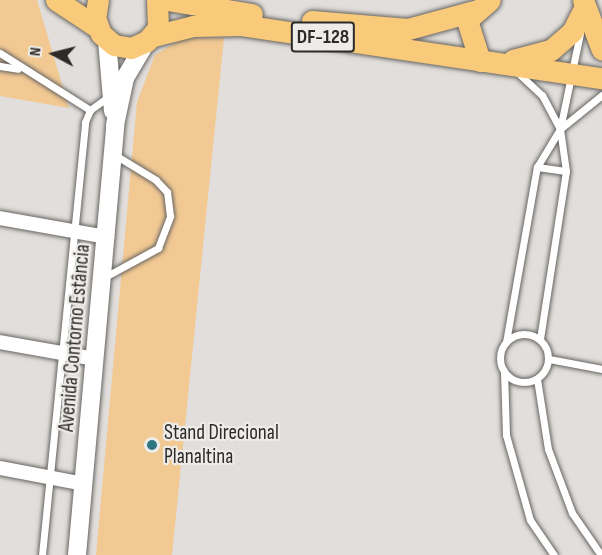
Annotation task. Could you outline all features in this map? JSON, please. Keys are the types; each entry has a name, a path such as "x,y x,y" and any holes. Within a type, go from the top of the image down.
{"main road":[{"name":"DF-128","path":"56,0 102,34 131,48 150,38 193,26 241,25 602,78"},
{"path":"98,0 102,34"},
{"path":"150,38 160,20 157,0"},
{"name":"DF-128","path":"167,0 366,28 408,29 482,5"},
{"path":"482,5 468,34 486,62 552,50 572,32 585,2"},
{"path":"585,2 602,50"}],"street":[{"name":"Avenida Contorno Estância","path":"102,34 115,125"},
{"name":"Avenida Contorno Estância","path":"77,555 107,237 115,125 125,78 150,38"},
{"path":"0,218 107,237"},
{"path":"0,342 95,359"},
{"path":"0,468 84,484"}],"lane":[{"path":"549,359 540,339 566,171 560,129 585,2"},
{"path":"0,53 18,69 90,110"},
{"path":"486,62 516,71 542,95 560,129"},
{"path":"0,66 18,69"},
{"path":"554,555 530,520 506,435 504,371 500,356 506,342 537,167 560,129 602,95"},
{"path":"42,555 73,231 90,110 111,96"},
{"path":"103,278 158,248 170,216 167,192 156,180 113,153"},
{"path":"537,167 566,171"},
{"path":"506,342 526,333 540,339"},
{"path":"549,359 602,369"},
{"path":"549,359 537,379 548,449 572,513 600,555"},
{"path":"504,371 523,382 537,379"}],"shaded area":[{"path":"0,0 37,0 69,108 0,96"},
{"path":"183,38 224,38 172,555 96,555 137,102 155,55"}],"place":[{"name":"Stand Direcional Planaltina","path":"152,445"}]}
